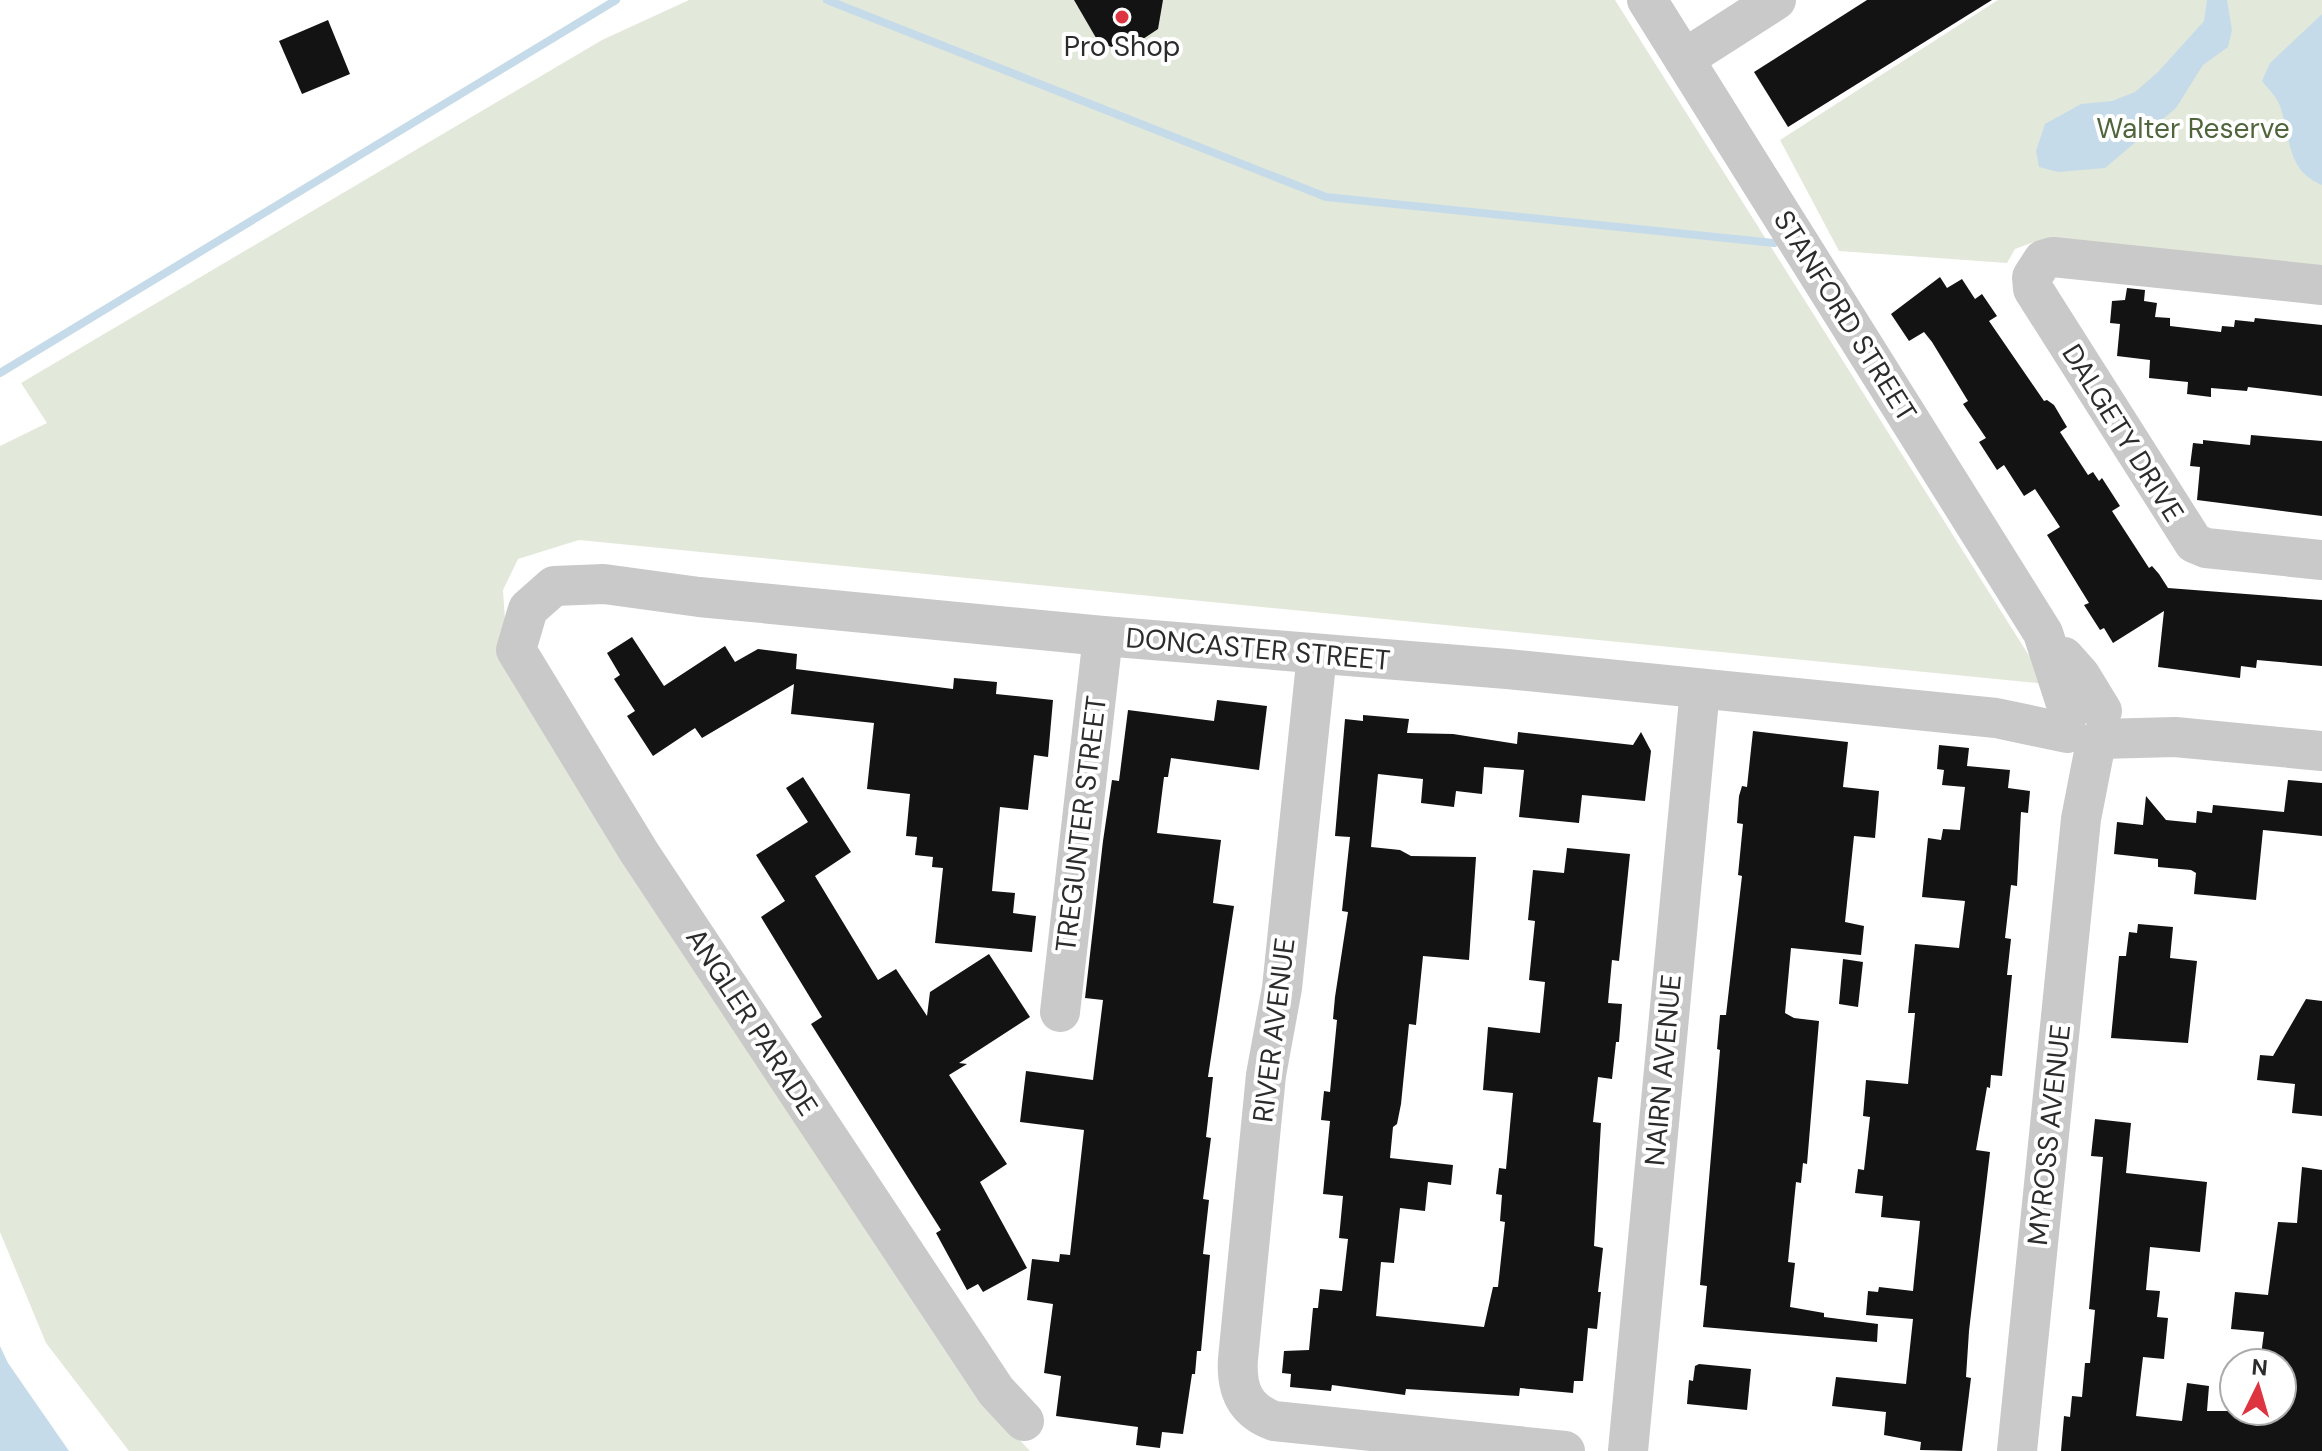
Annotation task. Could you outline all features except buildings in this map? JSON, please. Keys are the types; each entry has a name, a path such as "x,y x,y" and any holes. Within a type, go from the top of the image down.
{"street":[{"name":"STANFORD STREET","path":"1647,0 2043,633 2080,675 2085,727"},
{"path":"1684,59 1776,0"},
{"name":"DALGETY DRIVE","path":"2322,285 2053,257 2036,267 2032,277 2033,289 2185,532 2206,548 2322,560"},
{"name":"DONCASTER STREET","path":"528,609 554,586 604,584 699,597 1700,689 2322,751"},
{"name":"ANGLER PARADE","path":"528,609 516,650 540,691 639,852 996,1391 1024,1421"},
{"name":"TREGUNTER STREET","path":"1060,1012 1103,636"},
{"name":"RIVER AVENUE","path":"1317,654 1282,988 1266,1075 1238,1359 1240,1390 1247,1404 1265,1418 1286,1423 1565,1451"},
{"name":"NAIRN AVENUE","path":"1628,1451 1700,689"},
{"name":"MYROSS AVENUE","path":"2017,1451 2081,819 2085,727"}],"green space":[{"path":"689,0 1615,0 2047,684 579,540 518,559 503,590 507,650 989,1407 1030,1451 129,1451 46,1343 0,1232 0,446 47,423 21,383 602,40"},
{"name":"Walter Reserve","path":"1998,0 2322,0 2322,269 2034,242 2015,249 2007,263 1839,251 1780,140"}],"water":[{"path":"2207,0 2227,0 2232,30 2228,47 2203,65 2176,108 2105,168 2058,172 2039,167 2036,151 2045,124 2081,104 2112,101 2135,92 2158,72 2204,21"},
{"path":"2322,14 2322,185 2310,179 2296,162 2279,103 2262,81 2270,63"},
{"path":"0,1346 8,1363 69,1451 0,1451"}],"waterway":[{"path":"0,373 616,0"},
{"path":"827,0 1326,197 1774,243"}],"place":[{"name":"Pro Shop","path":"1122,17"}]}
